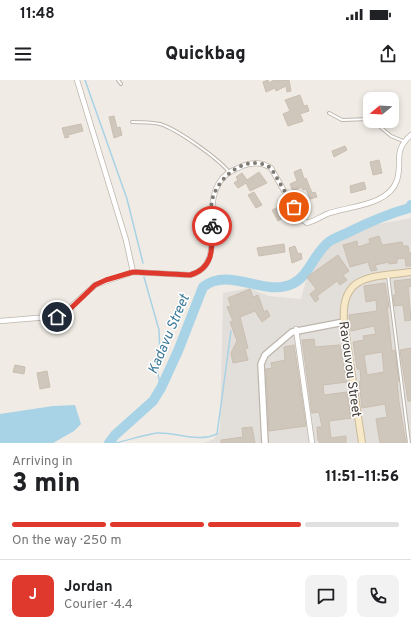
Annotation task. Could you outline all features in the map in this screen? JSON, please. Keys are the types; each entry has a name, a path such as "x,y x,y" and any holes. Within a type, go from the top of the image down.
{"main road":[{"path":"388,275 411,272"},
{"name":"Ravouvou Street","path":"362,443 344,322 344,305 346,295 353,286 364,278 388,275"}],"street":[{"path":"77,80 126,240 133,272"},
{"path":"0,321 61,316 95,285 133,272 190,275 198,273 205,266 211,256 212,199 220,183 229,173 244,165 254,163 265,164 271,168 299,217 307,223 326,214 377,200 391,191 397,180 399,150 411,135"},
{"path":"265,443 262,361 288,334 296,330 344,322"},
{"path":"296,330 312,443"}],"lane":[{"path":"118,80 121,84"},
{"path":"329,113 342,120 363,120"},
{"path":"132,122 161,124 177,132 220,162 229,173"},
{"path":"381,128 391,136 404,142"},
{"path":"388,275 409,443"}],"shaded area":[{"path":"411,218 411,443 204,443 214,439 220,430 223,293 249,288 269,296 301,299 307,277 323,253 339,239 363,227"}],"water":[{"path":"75,405 81,424 74,431 53,443 0,443 0,414 53,406"}],"building":[{"path":"268,80 269,83 274,80 289,80 291,91 287,92 286,86 276,91 275,88 266,92 263,82"},
{"path":"300,95 304,106 307,105 309,111 300,114 303,121 288,126 283,114 290,111 285,100"},
{"path":"114,116 117,128 120,127 122,135 114,138 109,117"},
{"path":"81,124 83,131 68,135 69,137 65,138 62,128"},
{"path":"345,146 347,150 334,157 332,151"},
{"path":"379,160 382,173 373,175 370,162"},
{"path":"301,169 304,179 306,178 312,193 315,192 317,197 310,199 306,189 303,190 302,187 293,191 290,184 297,181 294,172"},
{"path":"259,172 267,183 250,191 246,183 238,188 234,183 238,180 236,177 242,173 247,180"},
{"path":"364,182 366,189 351,193 350,186"},
{"path":"254,192 262,205 256,208 248,195"},
{"path":"283,205 286,212 280,214 283,218 278,221 272,210"},
{"path":"379,236 382,245 402,242 403,246 408,246 409,253 411,253 411,266 406,266 405,258 397,259 397,263 389,264 389,262 375,265 377,270 371,271 368,262 350,267 343,245 357,241 358,247 370,243 369,239"},
{"path":"284,244 285,252 259,256 257,248"},
{"path":"295,246 298,254 301,253 302,259 292,263 289,248"},
{"path":"338,255 349,271 343,275 347,280 340,285 337,281 317,296 319,299 315,302 310,294 316,289 307,277"},
{"path":"411,279 411,286 408,287 411,320 405,321 403,305 394,306 393,295 396,295 394,281"},
{"path":"385,283 389,307 387,307 392,351 395,350 399,381 397,381 399,402 406,443 380,443 376,419 387,417 385,404 362,408 359,382 361,381 360,369 357,369 353,342 364,340 363,336 376,334 374,326 351,331 349,315 377,311 376,300 366,302 364,286","holes":["382,352 384,372 367,375 364,355"]},
{"path":"250,289 253,297 258,295 264,312 267,310 270,316 262,322 255,311 240,317 248,348 245,349 248,360 233,363 231,353 237,341 230,322 233,321 227,307 231,306 228,298"},
{"path":"314,339 315,347 340,345 347,382 323,385 324,395 347,392 351,418 329,421 331,438 346,436 346,443 320,443 318,440 317,427 322,427 319,412 312,413 302,340"},
{"path":"294,345 306,426 269,431 266,369 272,368 271,363 285,360 284,347"},
{"path":"411,348 411,401 408,401 400,350"},
{"path":"15,365 25,367 24,374 13,372"},
{"path":"47,371 50,387 40,389 37,373"},
{"path":"252,427 255,443 221,443 221,440 243,437 242,428"}],"waterway":[{"path":"85,80 127,199 143,263"},
{"name":"Kadavu Street","path":"109,443 115,435 153,401 161,388 178,351 203,287 213,281 224,280 235,280 270,287 281,287 292,284 303,276 320,251 330,241 379,218 409,208 411,205"},
{"path":"144,277 159,330 160,355 157,370 161,388"},
{"path":"115,443 157,433 202,438 217,434 231,331"}],"way so far":[{"path":"212,226 212,199 220,183 227,174 244,165 254,163 265,164 271,168 294,207"}],"route":[{"path":"57,317 68,311 95,285 106,280 133,272 190,275 198,273 205,266 211,256 212,226"}]}
